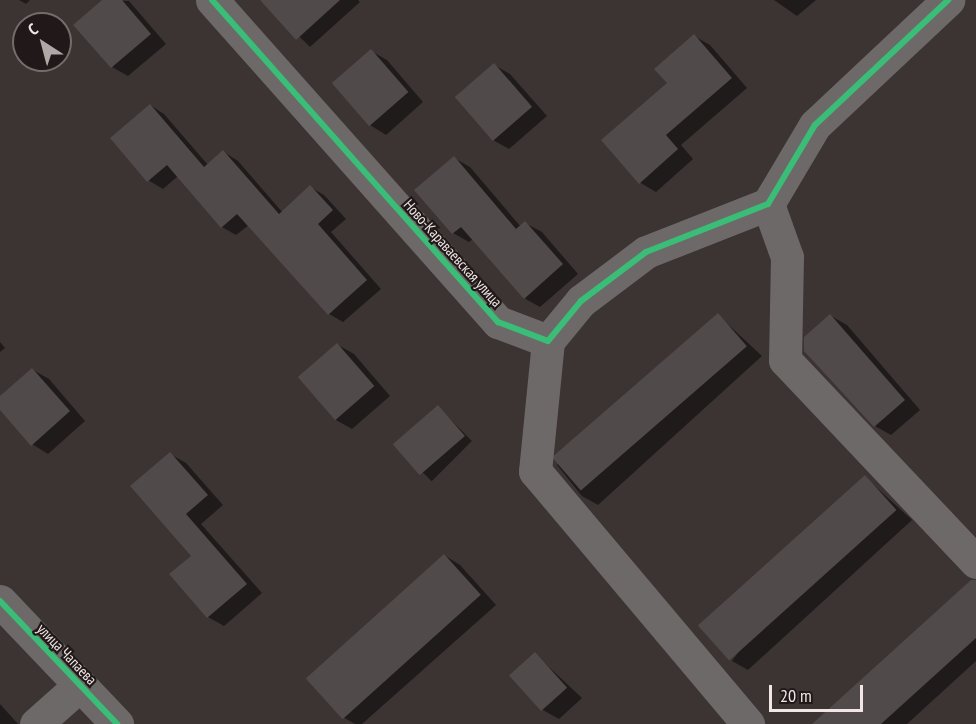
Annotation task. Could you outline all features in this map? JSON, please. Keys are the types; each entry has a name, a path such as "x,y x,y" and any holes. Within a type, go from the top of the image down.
{"street":[{"name":"Ново-Караваевская улица","path":"212,0 498,322 548,341"},
{"path":"748,724 535,471 548,341 581,301 646,252 768,204 815,125 948,0"},
{"path":"768,204 787,256 785,360 976,562"},
{"name":"улица Чапаева","path":"0,601 117,724"},
{"path":"36,724 80,685"}],"building":[{"path":"102,0 122,0 151,34 111,68 73,25"},
{"path":"260,0 340,0 296,40"},
{"path":"694,34 732,78 666,135 678,149 639,184 601,140 667,83 654,69"},
{"path":"371,49 408,92 369,126 332,83"},
{"path":"494,63 532,107 493,141 455,97"},
{"path":"150,104 204,167 223,150 279,214 310,185 333,210 318,224 367,280 328,315 237,214 221,228 167,165 147,182 110,138"},
{"path":"454,156 516,229 525,221 563,264 524,299 461,227 452,234 414,190"},
{"path":"718,313 747,346 581,491 552,457"},
{"path":"830,314 905,400 874,427 804,351 804,337"},
{"path":"337,343 374,386 335,420 298,377"},
{"path":"32,368 70,411 31,446 0,410 0,396"},
{"path":"438,405 465,436 420,475 393,444"},
{"path":"170,452 208,495 186,514 247,584 207,618 169,574 191,556 130,486"},
{"path":"865,475 896,510 729,660 698,626"},
{"path":"444,554 481,595 343,719 306,678"},
{"path":"971,580 976,580 976,638 881,724 812,724"},
{"path":"535,652 567,688 541,711 509,675"}],"cycle path":[{"path":"212,0 498,322 548,341 581,301 646,252 768,204 815,125 948,0"},
{"path":"0,601 117,724"}]}
